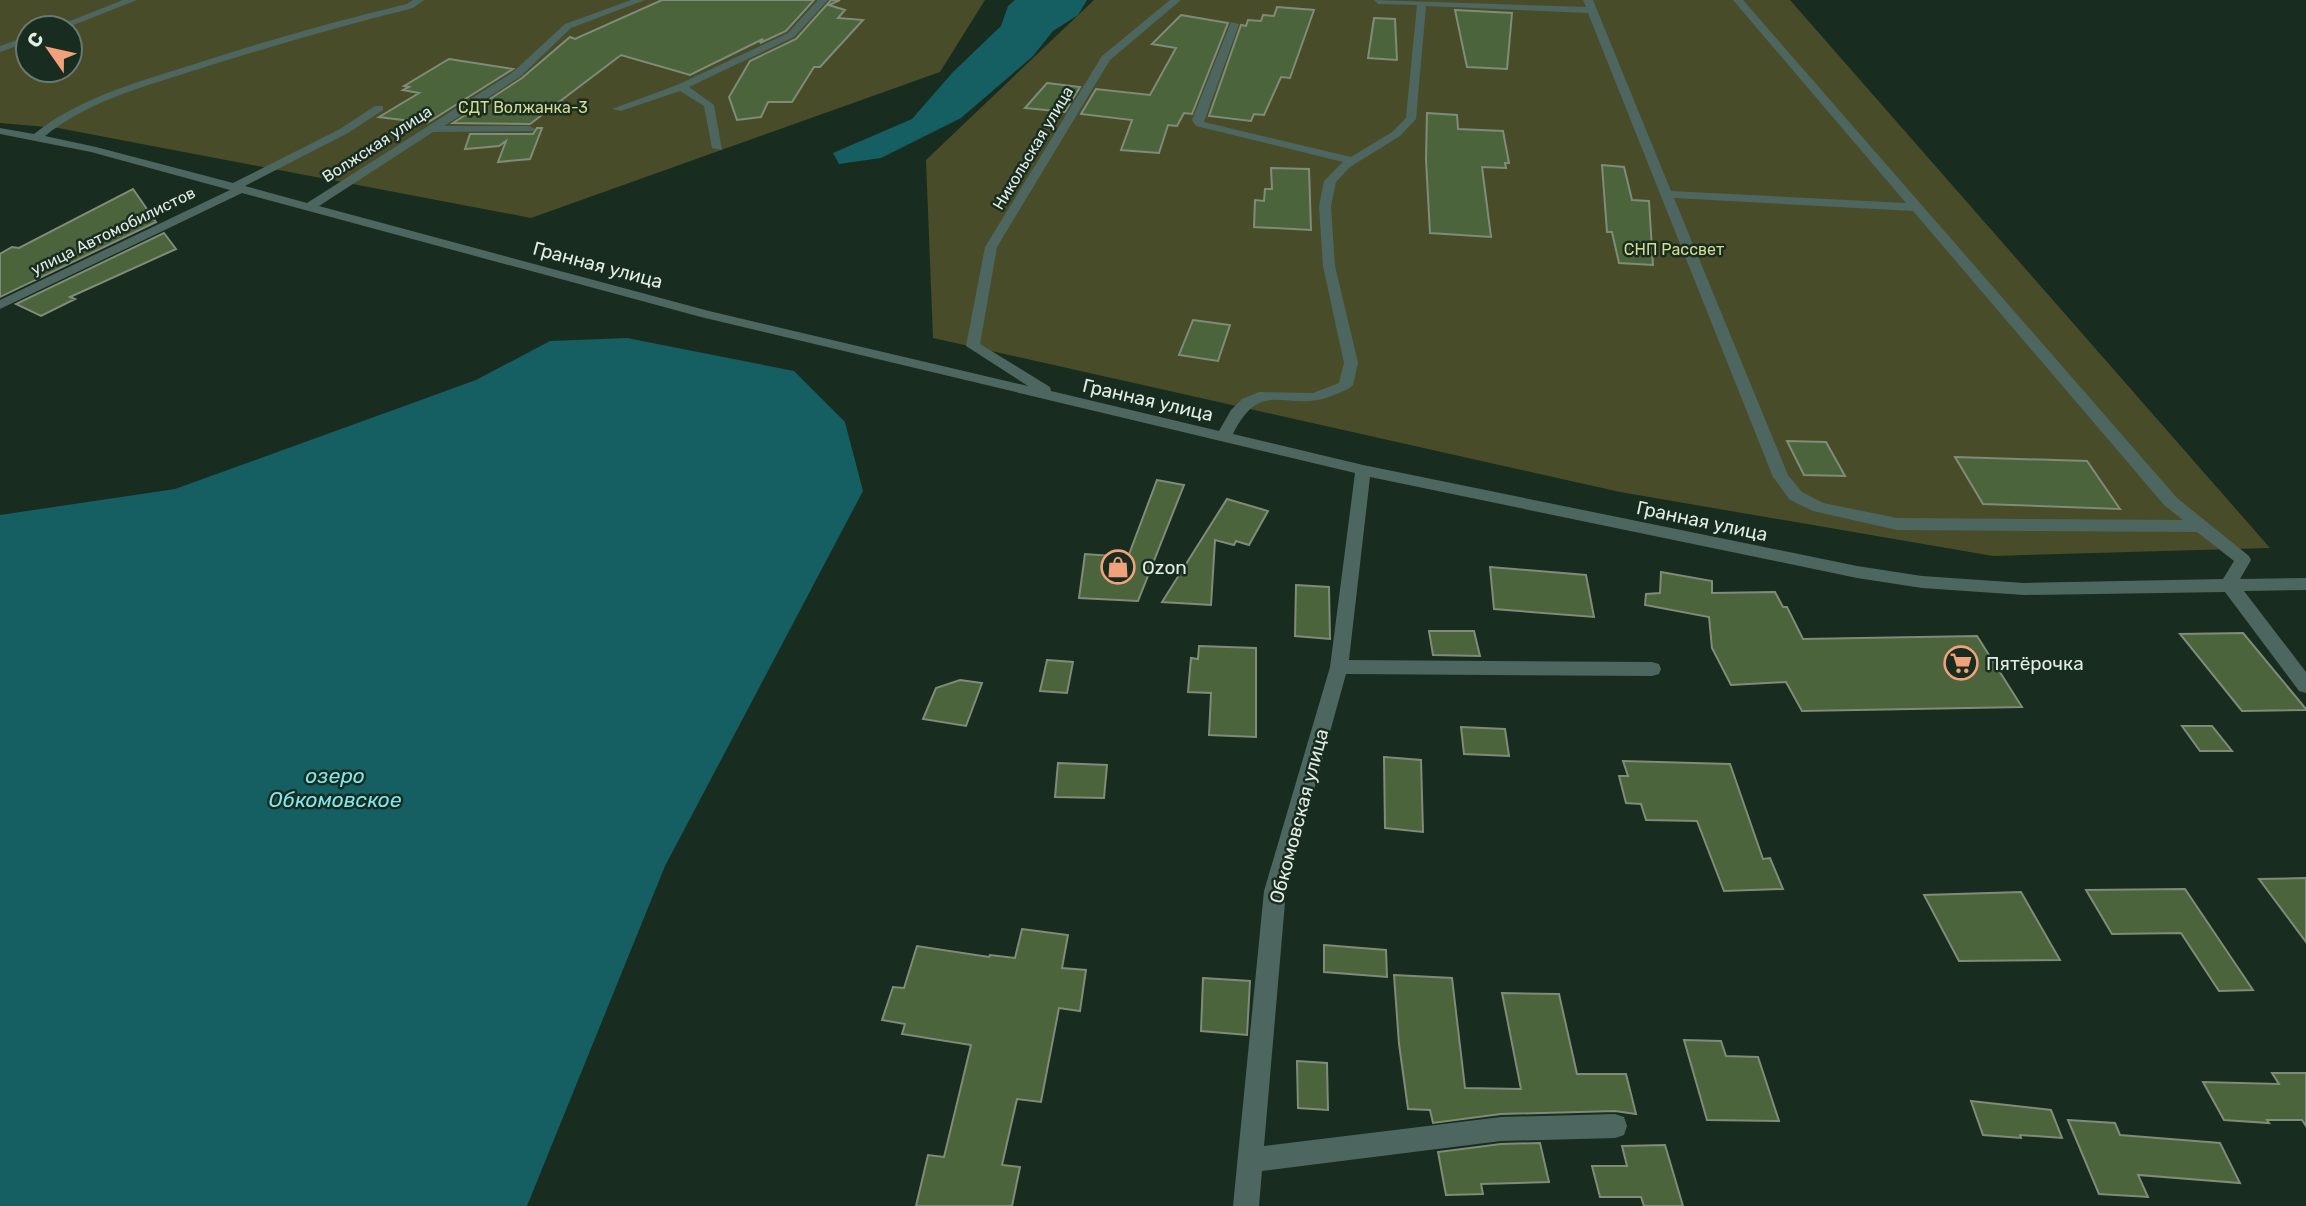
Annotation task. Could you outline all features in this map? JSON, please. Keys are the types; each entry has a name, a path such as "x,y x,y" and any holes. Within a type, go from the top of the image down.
{"street":[{"path":"104,0 117,6"},
{"path":"84,18 132,0"},
{"path":"36,138 56,120 119,91 257,46 410,6 419,0"},
{"name":"Волжская улица","path":"309,207 517,74 568,26 640,0"},
{"path":"617,109 681,87 791,35 823,0"},
{"name":"Никольская улица","path":"1058,398 973,346 991,247 1106,58 1176,0"},
{"path":"1738,0 2171,502 2243,560 2229,584 2306,686"},
{"path":"1378,1 1590,5 1782,477 1796,496 1819,507 1897,524 2199,526"},
{"path":"1224,437 1236,413 1264,395 1315,398 1346,385 1351,363 1329,266 1325,206 1330,181 1352,161 1396,134 1411,119 1422,3"},
{"path":"1234,24 1198,120 1200,124 1352,161"},
{"path":"681,87 709,105 718,148"},
{"name":"улица Автомобилистов","path":"0,304 238,188 344,131 379,108"},
{"path":"428,129 530,129"},
{"name":"Гранная улица","path":"0,131 238,188 706,314 1058,398 1363,470 1857,572 1922,582 2024,589 2306,584"},
{"path":"1667,194 1914,207"},
{"name":"Обкомовская улица","path":"1246,1206 1275,891 1339,667 1363,470"},
{"path":"1339,667 1651,670"},
{"path":"1252,1160 1501,1129 1615,1126"}],"green space":[{"name":"СДТ Волжанка-3","path":"0,0 985,0 940,72 531,218 58,128 0,123"},
{"name":"СНП Рассвет","path":"1094,0 1790,0 2270,548 1993,556 1620,492 933,338 926,160"}],"water":[{"path":"1015,0 1087,0 1078,15 1053,31 1033,56 961,118 881,158 839,164 833,153 912,119 953,72 1001,26 1008,6"},
{"name":"озеро Обкомовское","path":"627,338 794,371 845,422 863,491 665,866 527,1206 0,1206 0,515 175,489 476,380 550,341"}],"building":[{"path":"662,0 814,0 786,31 760,43 763,39 690,75 621,55 530,124 453,123 522,78 570,37 575,39"},
{"path":"831,0 840,0 829,5 845,10 838,18 863,20 820,67 814,67 792,102 768,102 761,117 737,120 729,97 750,61 796,39"},
{"path":"1277,7 1314,10 1290,78 1281,77 1264,115 1254,114 1251,121 1209,116 1241,25 1246,26 1248,20 1261,21 1263,15 1274,16"},
{"path":"1455,10 1512,13 1507,69 1467,67"},
{"path":"1181,15 1228,23 1192,114 1184,113 1177,126 1168,125 1159,153 1121,150 1132,120 1081,114 1096,89 1150,95 1176,48 1152,44"},
{"path":"1374,18 1395,19 1397,60 1368,58"},
{"path":"449,59 513,69 427,123 379,117 419,93 403,90 409,87 404,86"},
{"path":"1047,83 1080,87 1065,112 1025,108"},
{"path":"1427,113 1457,115 1458,129 1503,131 1509,163 1505,163 1506,168 1482,167 1491,237 1430,233 1426,160"},
{"path":"537,128 542,128 530,159 498,162 506,141 499,146 465,149 470,134 533,134"},
{"path":"1602,165 1624,167 1632,200 1649,201 1653,265 1619,263 1612,232 1607,232"},
{"path":"1271,168 1309,169 1311,230 1254,227 1255,200 1264,201 1265,189 1272,189"},
{"path":"133,189 156,222 0,297 0,254 12,247 19,248"},
{"path":"164,233 176,249 70,297 75,299 41,316 16,304"},
{"path":"1193,320 1230,325 1218,361 1179,355"},
{"path":"1787,441 1826,442 1845,476 1804,475"},
{"path":"1955,457 2087,461 2120,509 1983,504"},
{"path":"1157,480 1184,485 1138,601 1079,598 1085,554 1128,557"},
{"path":"1227,499 1268,511 1249,545 1236,541 1234,545 1215,540 1211,605 1162,602"},
{"path":"1490,567 1586,575 1594,617 1494,609"},
{"path":"1661,572 1712,581 1712,593 1775,592 1783,607 1787,607 1803,639 1977,636 2022,707 1802,711 1786,682 1731,685 1712,648 1709,617 1645,605 1646,594 1660,593"},
{"path":"1296,585 1329,587 1330,639 1295,636"},
{"path":"1429,631 1474,631 1480,656 1433,655"},
{"path":"2243,633 2306,710 2242,711 2180,634"},
{"path":"1199,646 1256,648 1256,737 1209,735 1211,693 1188,692 1191,658 1198,659"},
{"path":"1047,660 1073,662 1067,693 1040,691"},
{"path":"960,680 982,683 966,726 923,719 936,688"},
{"path":"2182,726 2212,726 2232,751 2200,751"},
{"path":"1461,727 1505,729 1509,756 1464,754"},
{"path":"1384,757 1421,760 1423,832 1385,828"},
{"path":"1623,761 1730,764 1763,859 1770,858 1783,889 1724,891 1697,821 1646,820 1641,804 1626,803 1619,776 1628,776"},
{"path":"1058,763 1107,765 1104,798 1055,797"},
{"path":"2306,878 2306,942 2259,879"},
{"path":"2185,889 2253,990 2219,991 2181,933 2112,934 2086,890"},
{"path":"2021,892 2060,960 1959,961 1924,895"},
{"path":"1022,929 1068,935 1062,968 1086,970 1080,1011 1059,1008 1041,1102 1017,1099 1002,1165 1020,1167 1012,1206 916,1206 928,1155 944,1157 971,1045 902,1034 905,1024 882,1020 893,987 904,988 917,946 989,957 1015,958"},
{"path":"1324,945 1386,950 1387,977 1324,972"},
{"path":"1394,975 1452,978 1465,1088 1521,1089 1502,993 1559,994 1577,1074 1626,1074 1636,1114 1615,1111 1501,1114 1433,1123 1430,1110 1408,1109 1399,1044"},
{"path":"1203,978 1250,981 1247,1035 1201,1031"},
{"path":"1684,1040 1721,1041 1726,1056 1758,1057 1779,1121 1707,1120"},
{"path":"1297,1061 1327,1063 1328,1110 1298,1108"},
{"path":"2272,1073 2306,1073 2306,1126 2302,1120 2267,1120 2269,1123 2224,1120 2203,1082 2279,1084"},
{"path":"1971,1101 2051,1110 2062,1138 1983,1135"},
{"path":"2068,1120 2115,1123 2120,1135 2220,1143 2240,1183 2138,1175 2148,1197 2099,1194"},
{"path":"1540,1143 1549,1182 1481,1184 1483,1194 1446,1195 1438,1152 1501,1144"},
{"path":"1665,1145 1683,1206 1644,1206 1641,1197 1600,1197 1592,1166 1627,1166 1622,1146"}],"place":[{"name":"Ozon","path":"1118,567"},
{"name":"Пятёрочка","path":"1961,663"}]}
